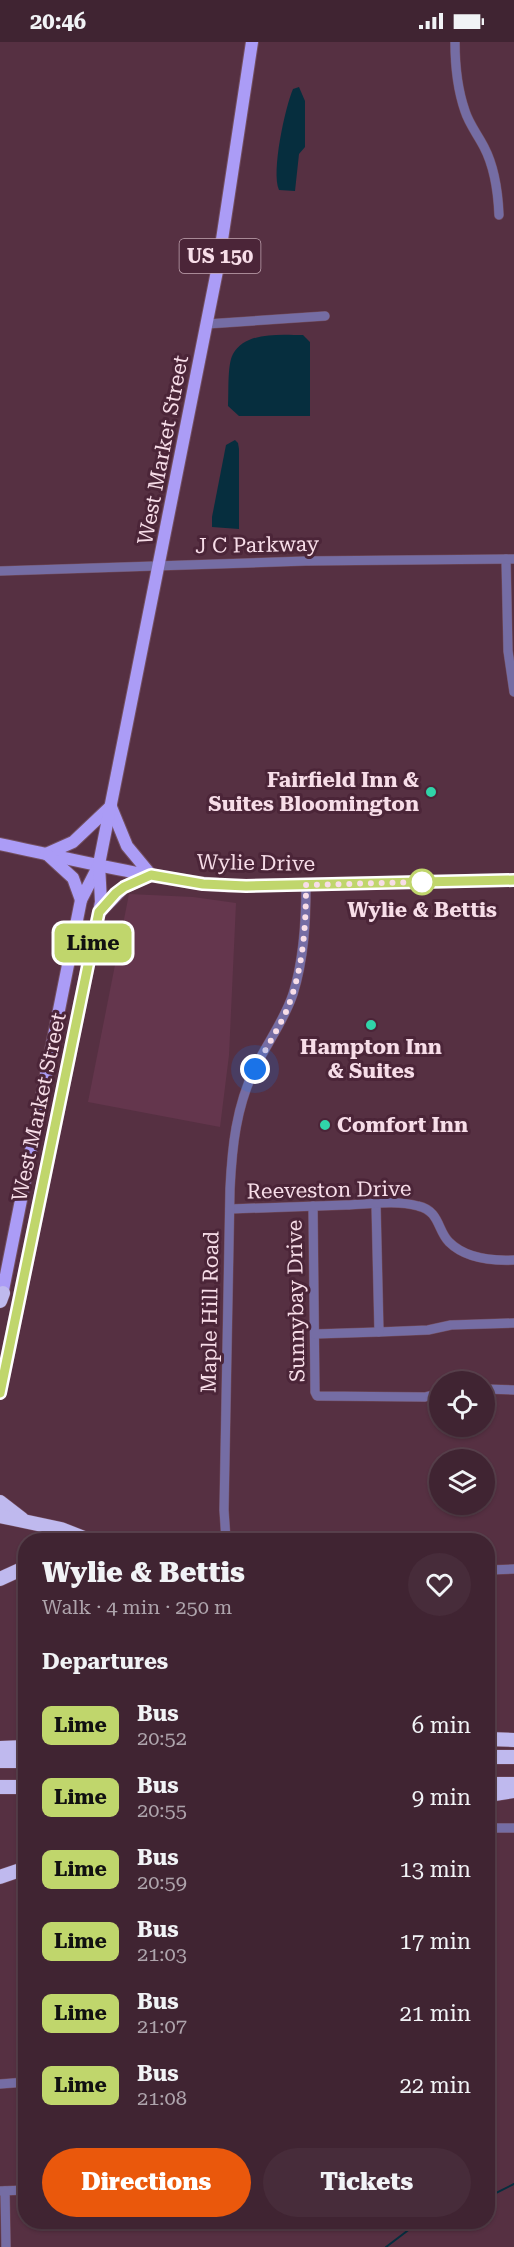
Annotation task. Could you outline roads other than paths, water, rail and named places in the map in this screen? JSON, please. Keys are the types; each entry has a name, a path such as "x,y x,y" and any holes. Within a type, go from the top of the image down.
{"highway":[{"path":"0,1502 26,1522"},
{"path":"0,1516 71,1533"},
{"path":"0,1579 18,1571"},
{"path":"495,1739 514,1740"},
{"path":"0,1748 18,1747"},
{"path":"495,1757 514,1757"},
{"path":"0,1761 18,1761"},
{"path":"495,1784 514,1784"},
{"path":"0,1787 18,1787"},
{"path":"495,1794 514,1791"},
{"path":"0,1877 18,1871"}],"main road":[{"name":"West Market Street","path":"0,1393 101,902 99,864 207,324 232,183 252,42"},
{"path":"81,900 74,878 46,854 73,842 111,806 127,846 151,875 124,887 99,912"},
{"name":"Wylie Drive","path":"0,844 151,875 229,886 514,880"},
{"name":"West Market Street","path":"1,1300 81,900 99,864"}],"street":[{"path":"454,42 458,87 471,125 492,166 498,196 498,215"},
{"path":"207,324 325,316"},
{"path":"510,559 508,651 514,692"},
{"name":"J C Parkway","path":"0,571 160,565 510,559"},
{"name":"Maple Hill Road","path":"226,1533 224,1510 233,1140 247,1085 285,1015 292,996 302,959 306,885"},
{"path":"376,1204 378,1332"},
{"name":"Reeveston Drive","path":"230,1209 376,1204 420,1206 434,1214 449,1242 467,1254 493,1261 514,1260"},
{"name":"Sunnybay Drive","path":"313,1206 315,1392 317,1396 429,1396"},
{"path":"315,1334 428,1330 451,1325 514,1323"},
{"path":"495,1389 514,1390"},
{"path":"495,1570 514,1569"},
{"path":"495,1828 514,1828"},
{"path":"0,2084 18,2083"},
{"path":"6,2247 3,2191 18,2190"}],"water":[{"path":"299,87 305,101 305,147 299,154 295,191 279,190 277,169 283,125 293,89"},
{"path":"303,335 310,342 310,416 239,416 228,406 231,359 239,347 246,341 265,336"},
{"path":"235,440 239,449 239,529 212,527 226,445"}],"waterway":[{"path":"495,2194 514,2184"},
{"path":"386,2247 410,2229"}],"place":[{"name":"Fairfield Inn & Suites Bloomington","path":"431,792"},
{"name":"Wylie & Bettis","path":"422,882"},
{"name":"Hampton Inn & Suites","path":"371,1025"},
{"name":"Comfort Inn","path":"325,1125"}]}
